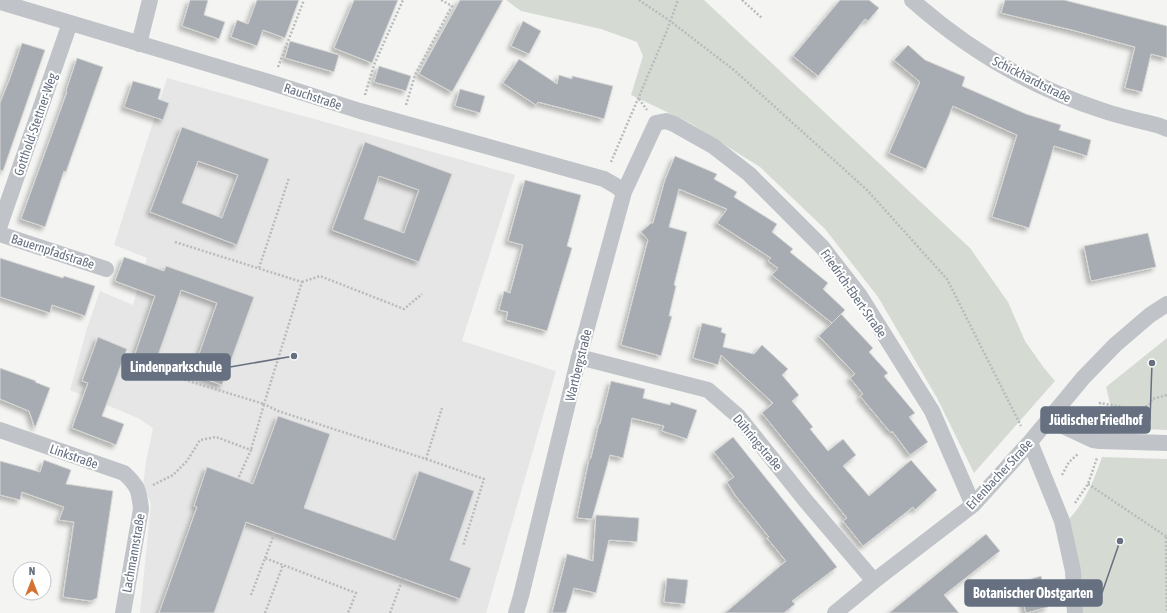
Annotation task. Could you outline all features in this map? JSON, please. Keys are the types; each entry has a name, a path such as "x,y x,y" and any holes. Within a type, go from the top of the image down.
{"street":[{"path":"138,44 150,0"},
{"name":"Schickhardtstraße","path":"912,0 949,31 978,51 1014,72 1060,95 1104,112 1167,129"},
{"name":"Rauchstraße","path":"0,2 272,83 360,111 604,179 624,192"},
{"name":"Gotthold-Stettner-Weg","path":"0,225 70,23"},
{"name":"Friedrich-Ebert-Straße","path":"656,123 666,121 712,146 749,174 822,247 860,296 932,411 973,505"},
{"name":"Wartbergstraße","path":"516,613 579,357 624,192 656,123"},
{"name":"Bauernpfadstraße","path":"0,234 106,269"},
{"name":"Erlenbacher Straße","path":"842,611 874,581 973,505 1030,442 1083,378 1116,345 1150,315 1167,304"},
{"name":"Dühringstraße","path":"579,357 708,390 738,416 805,500 874,581"},
{"path":"1048,420 1097,440 1167,443"},
{"name":"Linkstraße","path":"0,430 124,473 135,483 139,493"},
{"path":"1030,442 1062,521 1073,570 1075,613"},
{"name":"Lachmannstraße","path":"123,613 141,508 139,493"}],"path":[{"path":"272,83 304,0"},
{"path":"360,111 374,65 403,0"},
{"path":"401,123 415,75 452,6 441,0"},
{"path":"639,0 670,21 734,70 867,190 947,279 1030,442"},
{"path":"604,179 627,121 639,99 678,0"},
{"path":"742,0 762,18"},
{"path":"259,268 289,178"},
{"path":"175,242 302,282 320,276 404,309 422,294"},
{"path":"238,478 250,450 302,282"},
{"path":"122,361 264,404 278,411 426,459 484,480 463,546"},
{"path":"1054,500 1063,473 1069,462 1097,440 1104,428 1100,403 1139,410 1150,404 1152,399 1167,395"},
{"path":"426,459 442,408"},
{"path":"139,493 173,475 187,461 200,440 216,437 250,450"},
{"path":"1062,521 1088,484 1096,463 1097,440"},
{"path":"1088,484 1167,537 1167,613"},
{"path":"251,595 275,532"},
{"path":"265,558 356,593 348,613"},
{"path":"265,613 283,565"},
{"path":"390,613 403,578"}],"shaded area":[{"path":"506,0 704,0 970,248 1008,302 1025,341 1055,381 974,473 937,398 878,297 825,229 760,167 690,123 631,95 643,56 637,42 601,29 521,11"},
{"path":"167,78 515,175 462,341 556,371 486,613 140,613 151,504 143,486 146,461 153,428 138,418 70,390 87,328 100,291 133,305 147,258 114,245"},
{"path":"1167,338 1167,430 1116,428 1106,387"},
{"path":"1102,457 1167,459 1167,613 1081,613 1069,519 1085,498 1093,482"}],"building":[{"path":"190,0 208,0 204,15 225,22 219,39 182,26"},
{"path":"257,0 299,0 285,38 263,30 257,46 231,37 237,20 248,24"},
{"path":"354,0 398,0 372,63 334,48"},
{"path":"460,0 503,0 452,92 419,74"},
{"path":"840,0 869,0 879,8 868,21 865,19 818,76 793,56"},
{"path":"1005,0 1064,0 1167,26 1167,58 1151,54 1142,92 1125,88 1135,47 1001,13"},
{"path":"523,21 541,31 529,54 511,46"},
{"path":"290,41 339,55 334,72 285,58"},
{"path":"22,43 45,50 3,171 0,170 0,103"},
{"path":"908,45 925,60 965,77 962,86 1026,114 1061,125 1059,130 1091,140 1087,156 1054,146 1029,228 992,217 1017,135 953,106 926,169 889,153 920,82 894,60"},
{"path":"77,58 103,67 66,172 64,171 45,227 21,219 67,92 66,91"},
{"path":"519,59 557,84 559,75 572,79 572,76 613,86 604,119 538,102 536,105 503,83"},
{"path":"379,66 411,76 406,91 374,82"},
{"path":"133,81 161,89 158,99 169,103 163,120 124,107"},
{"path":"460,89 485,96 480,113 455,106"},
{"path":"182,127 269,159 237,245 150,212","holes":["198,161 238,175 222,218 182,203"]},
{"path":"365,142 452,174 419,262 332,230","holes":["379,176 419,190 404,233 364,219"]},
{"path":"675,156 717,174 714,179 737,192 734,197 777,224 772,232 793,249 790,252 828,283 823,289 845,310 832,323 772,275 778,268 768,261 771,258 717,223 727,209 679,189 669,227 687,232 674,285 676,286 669,316 672,316 661,356 621,345 648,240 641,232 653,223 665,180"},
{"path":"525,180 581,195 567,246 572,248 547,331 506,320 508,312 499,310 504,291 510,293 523,245 508,241"},
{"path":"1148,233 1156,267 1091,281 1084,246"},
{"path":"124,257 164,271 166,266 254,297 222,385 192,374 217,303 181,290 156,361 135,354 155,296 115,281"},
{"path":"0,258 63,278 64,276 95,286 85,316 52,305 50,313 0,297"},
{"path":"841,314 873,348 869,352 888,373 884,376 915,413 909,417 928,442 910,455 892,431 891,433 860,396 863,394 850,378 855,374 819,336"},
{"path":"702,323 722,328 721,332 726,334 723,347 754,354 762,345 788,369 782,375 799,395 792,401 813,427 810,429 828,451 843,439 856,455 843,466 869,496 911,460 937,490 915,510 913,507 863,546 843,521 847,518 762,413 773,403 721,355 718,365 693,358"},
{"path":"98,337 127,349 102,416 124,424 116,445 72,428 88,383 82,381"},
{"path":"0,368 36,381 35,382 50,388 35,428 29,411 0,399"},
{"path":"611,381 645,389 643,398 670,405 671,402 697,410 687,439 662,431 664,426 632,418 623,458 610,455 592,519 577,518 589,460 591,458"},
{"path":"278,416 330,434 304,508 395,540 419,471 474,491 450,560 471,568 460,599 246,522 214,613 159,613 197,507 194,506 207,467 253,484"},
{"path":"733,437 837,567 792,601 795,604 784,613 725,613 786,561 767,538 769,537 735,495 727,482 734,477 714,452"},
{"path":"44,460 71,470 66,484 113,491 97,598 91,601 63,597 74,522 59,520 64,507 22,492 20,500 0,495 0,461 40,472"},
{"path":"596,515 639,518 637,542 609,540 596,593 574,588 566,613 552,613 567,554 593,561"},
{"path":"986,534 1000,551 944,595 959,613 889,613"},
{"path":"1041,576 1048,607 1026,613 1018,583"},
{"path":"667,578 688,580 685,604 664,602"}],"place":[{"name":"Lindenparkschule","path":"294,356"},
{"name":"Jüdischer Friedhof","path":"1152,363"},
{"name":"Botanischer Obstgarten","path":"1120,541"}]}
